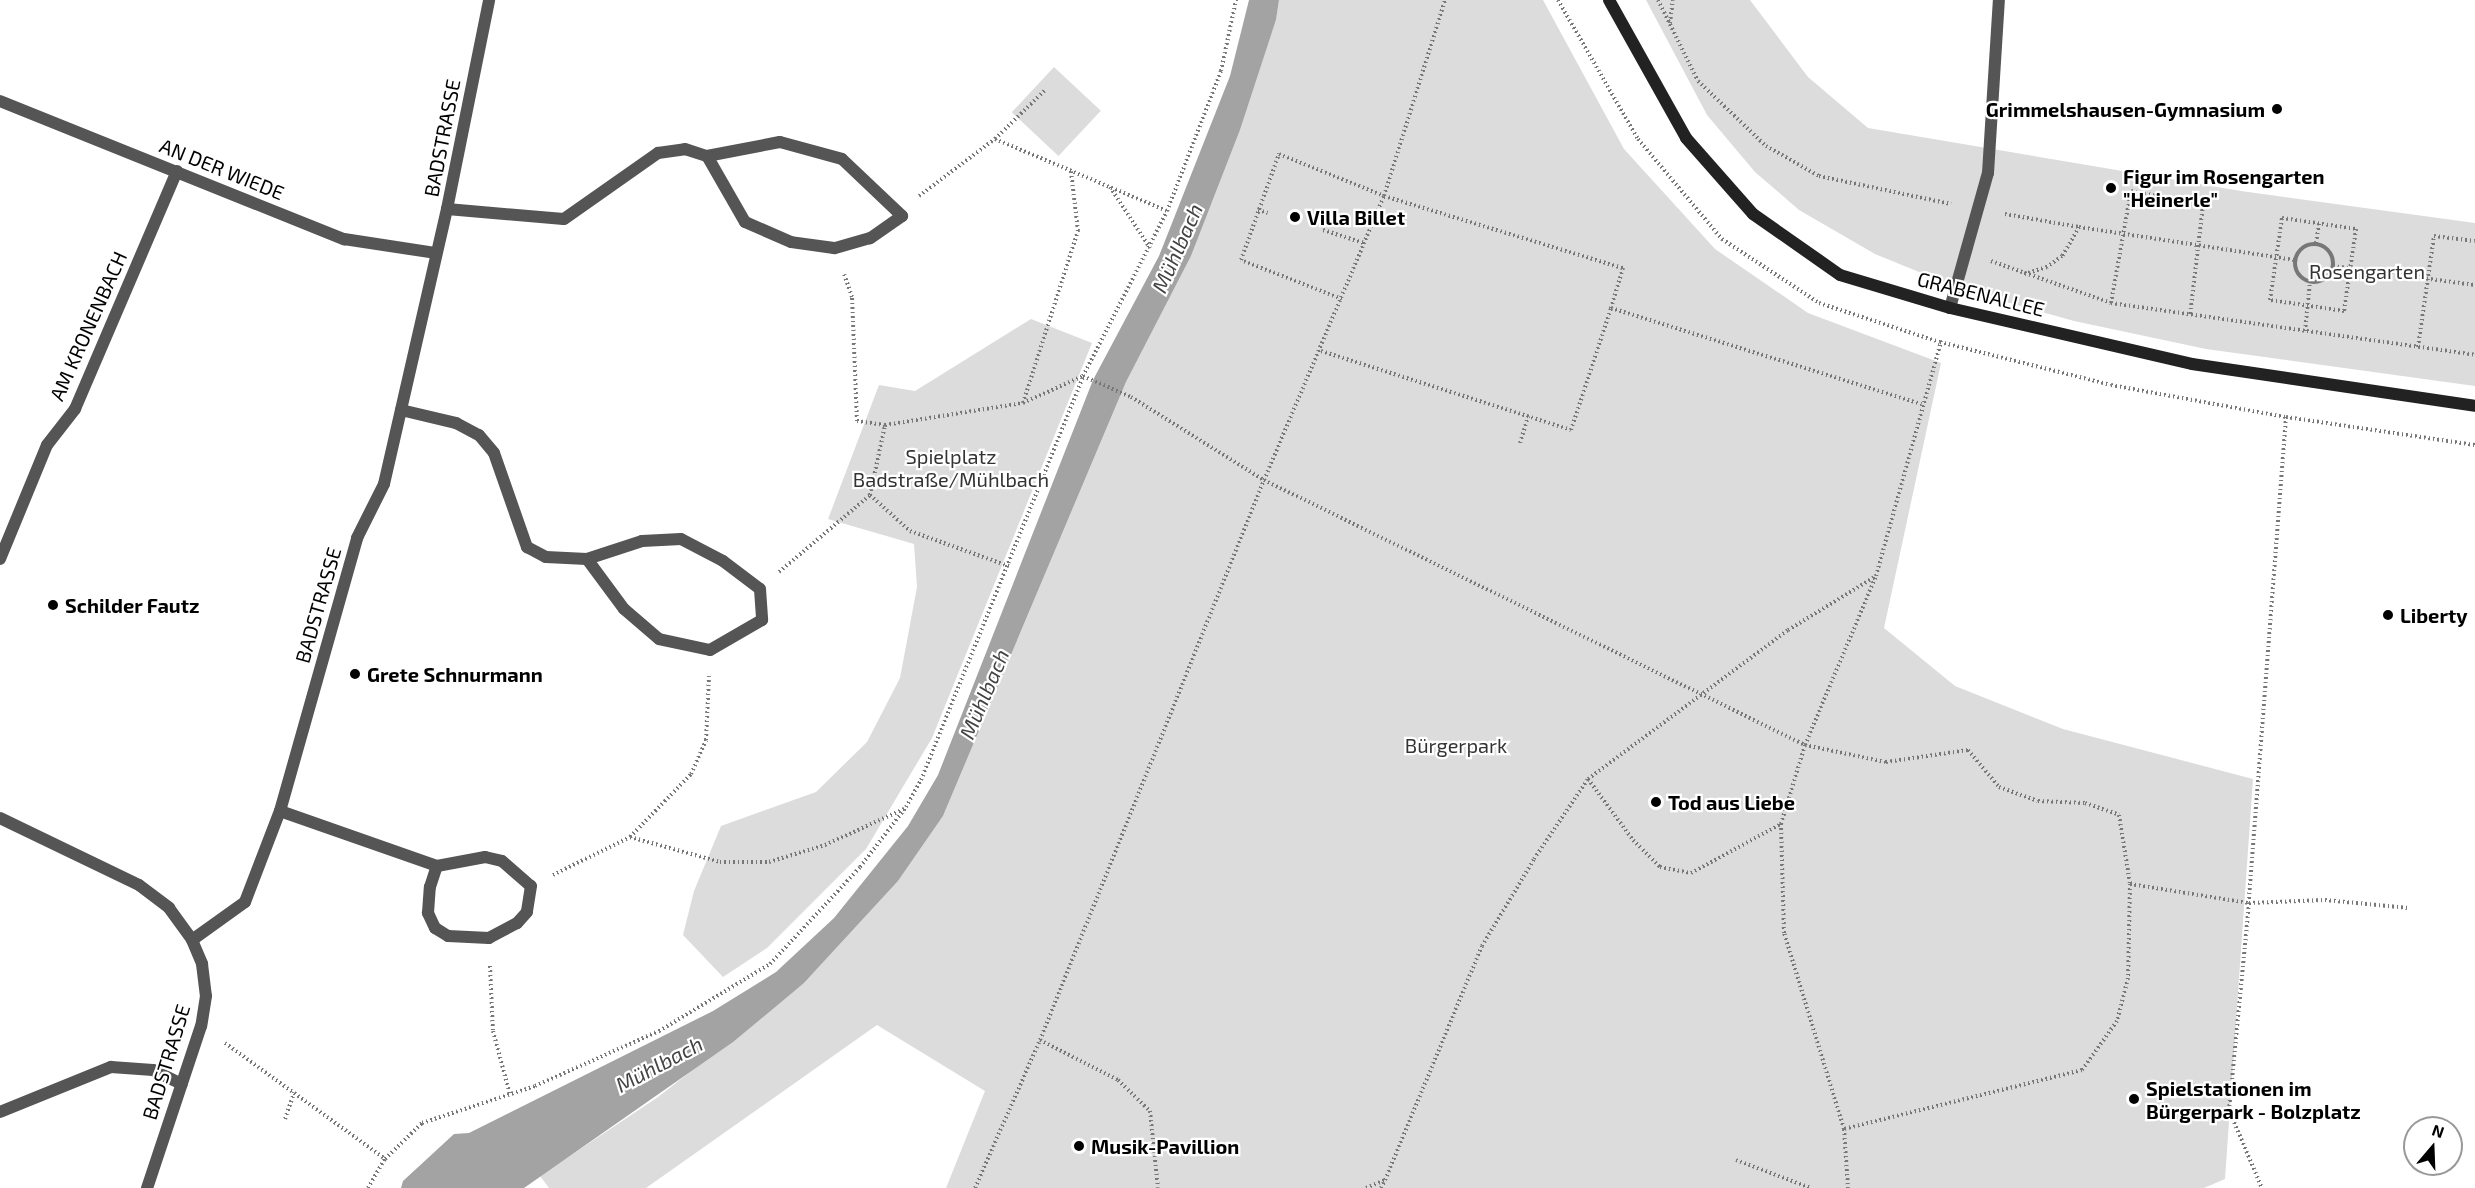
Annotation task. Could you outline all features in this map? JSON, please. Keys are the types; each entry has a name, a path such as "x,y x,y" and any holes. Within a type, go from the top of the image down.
{"main road":[{"name":"GRABENALLEE","path":"1609,0 1686,138 1753,214 1840,275 1950,308 2192,364 2475,406"}],"street":[{"name":"BADSTRASSE","path":"147,1188 201,1026 206,996 202,964 192,940 245,902 280,811 357,538 384,484 435,253 447,209 489,0"},
{"path":"1950,308 1969,252 1992,146 1999,0"},
{"name":"AN DER WIEDE","path":"0,101 344,239 435,253"},
{"path":"447,209 564,219 658,153 685,149 708,156 780,142 811,148 842,159 902,216 870,238 834,248 791,242 745,222 708,156"},
{"name":"AM KRONENBACH","path":"0,559 47,445 75,409 177,171"},
{"path":"401,410 456,423 479,435 494,453 527,547 546,557 587,559 642,541 681,539 723,561 760,589 762,620 710,651 659,639 624,609 587,559"},
{"path":"280,811 436,866 485,857 502,861 531,886 527,912 517,922 489,938 448,936 435,928 428,913 430,887 436,866"},
{"path":"0,818 139,885 169,908 192,940"},
{"path":"0,1112 111,1067 153,1070 182,1084"}],"path":[{"path":"368,1188 385,1159 430,1119 510,1095 659,1031 770,964 861,867 906,807 1009,566 1083,376 1167,211 1221,71 1236,0"},
{"path":"975,1188 1040,1040 1264,480 1321,351 1384,196 1445,0"},
{"path":"1658,0 1698,81 1766,147 1819,176 1978,210 2123,236 2294,260"},
{"path":"1670,24 1673,0"},
{"path":"902,216 922,192 995,139 1046,89"},
{"path":"995,139 1167,211"},
{"path":"1321,351 1571,430 1623,268 1384,196 1279,154 1241,260 1342,299"},
{"path":"1023,403 1078,231 1070,170"},
{"path":"1110,187 1150,248"},
{"path":"2111,303 2131,191 2203,206 2190,316"},
{"path":"1258,210 1268,213"},
{"path":"2282,218 2319,224 2356,229 2344,311 2270,300 2282,218"},
{"path":"2316,243 2319,224"},
{"path":"2024,274 2047,267 2062,256 2079,227"},
{"path":"1323,230 1365,243"},
{"path":"2418,347 2434,236 2475,241"},
{"path":"2316,243 2331,253 2333,266 2325,279 2310,282 2298,274 2294,260 2301,247 2316,243"},
{"path":"834,248 852,297 857,421 885,425 1023,403 1083,376 1131,398 1264,480 1805,745 1887,762 1968,750 1999,787 2038,801 2085,803 2120,815 2130,884 2128,978 2117,1021 2082,1070 1844,1129"},
{"path":"1969,252 2024,274 2111,303 2475,355"},
{"path":"2333,266 2475,285"},
{"path":"2305,331 2310,282"},
{"path":"1611,308 1922,404"},
{"path":"1848,1188 1844,1129 1784,933 1780,825 1805,745 1876,576 1940,342 2111,385 2286,417 2475,445"},
{"path":"1520,444 1527,416"},
{"path":"2262,1188 2229,1110 2248,903 2286,417"},
{"path":"760,589 870,495 885,425"},
{"path":"870,495 910,531 1009,566"},
{"path":"1381,1188 1482,946 1534,859 1588,779 1704,696 1788,630 1876,576"},
{"path":"531,886 630,837 691,774 706,740 710,651"},
{"path":"1588,779 1633,840 1660,867 1690,873 1780,825"},
{"path":"630,837 720,862 769,862 825,845 906,807"},
{"path":"2130,884 2248,903 2325,900 2409,908"},
{"path":"489,938 493,1031 510,1095"},
{"path":"201,1026 385,1159"},
{"path":"1040,1040 1118,1080 1150,1111 1158,1188"},
{"path":"285,1119 294,1092"},
{"path":"1736,1160 1811,1188"},
{"path":"1366,1188 1385,1180"}],"green space":[{"name":"Bürgerpark","path":"1279,0 1543,0 1624,149 1715,249 1808,313 1941,363 1884,628 1955,686 2063,729 2253,779 2225,1179 2204,1188 946,1188 985,1091 877,1025 646,1188 549,1188 540,1176 658,1097 804,983 898,881 943,816 1126,382 1191,256 1240,130 1276,20"},
{"name":"Rosengarten","path":"1646,0 1750,0 1808,77 1868,128 2241,191 2475,223 2475,386 2206,349 2074,321 1963,290 1875,254 1799,210 1755,172 1707,115"},
{"path":"1054,67 1101,111 1059,156 1012,112"},
{"name":"Spielplatz Badstraße/Mühlbach","path":"1031,319 1092,343 932,738 866,849 767,948 723,977 683,935 694,891 721,826 816,792 867,742 900,678 917,587 914,544 828,519 879,385 915,391"}],"water":[{"name":"Mühlbach","path":"1249,0 1279,0 1276,20 1240,130 1191,256 1126,382 943,816 898,881 804,983 733,1042 524,1188 401,1188 403,1181 454,1134 469,1133 713,1011 776,972 834,918 908,826 938,775 1093,380 1159,256 1230,76"}],"place":[{"name":"Grimmelshausen-Gymnasium","path":"2277,109"},
{"name":"Figur im Rosengarten \"Heinerle\"","path":"2111,188"},
{"name":"Villa Billet","path":"1295,217"},
{"name":"Schilder Fautz","path":"53,605"},
{"name":"Liberty","path":"2388,615"},
{"name":"Grete Schnurmann","path":"355,674"},
{"name":"Tod aus Liebe","path":"1656,802"},
{"name":"Spielstationen im Bürgerpark - Bolzplatz","path":"2134,1099"},
{"name":"Musik-Pavillion","path":"1079,1146"}]}
